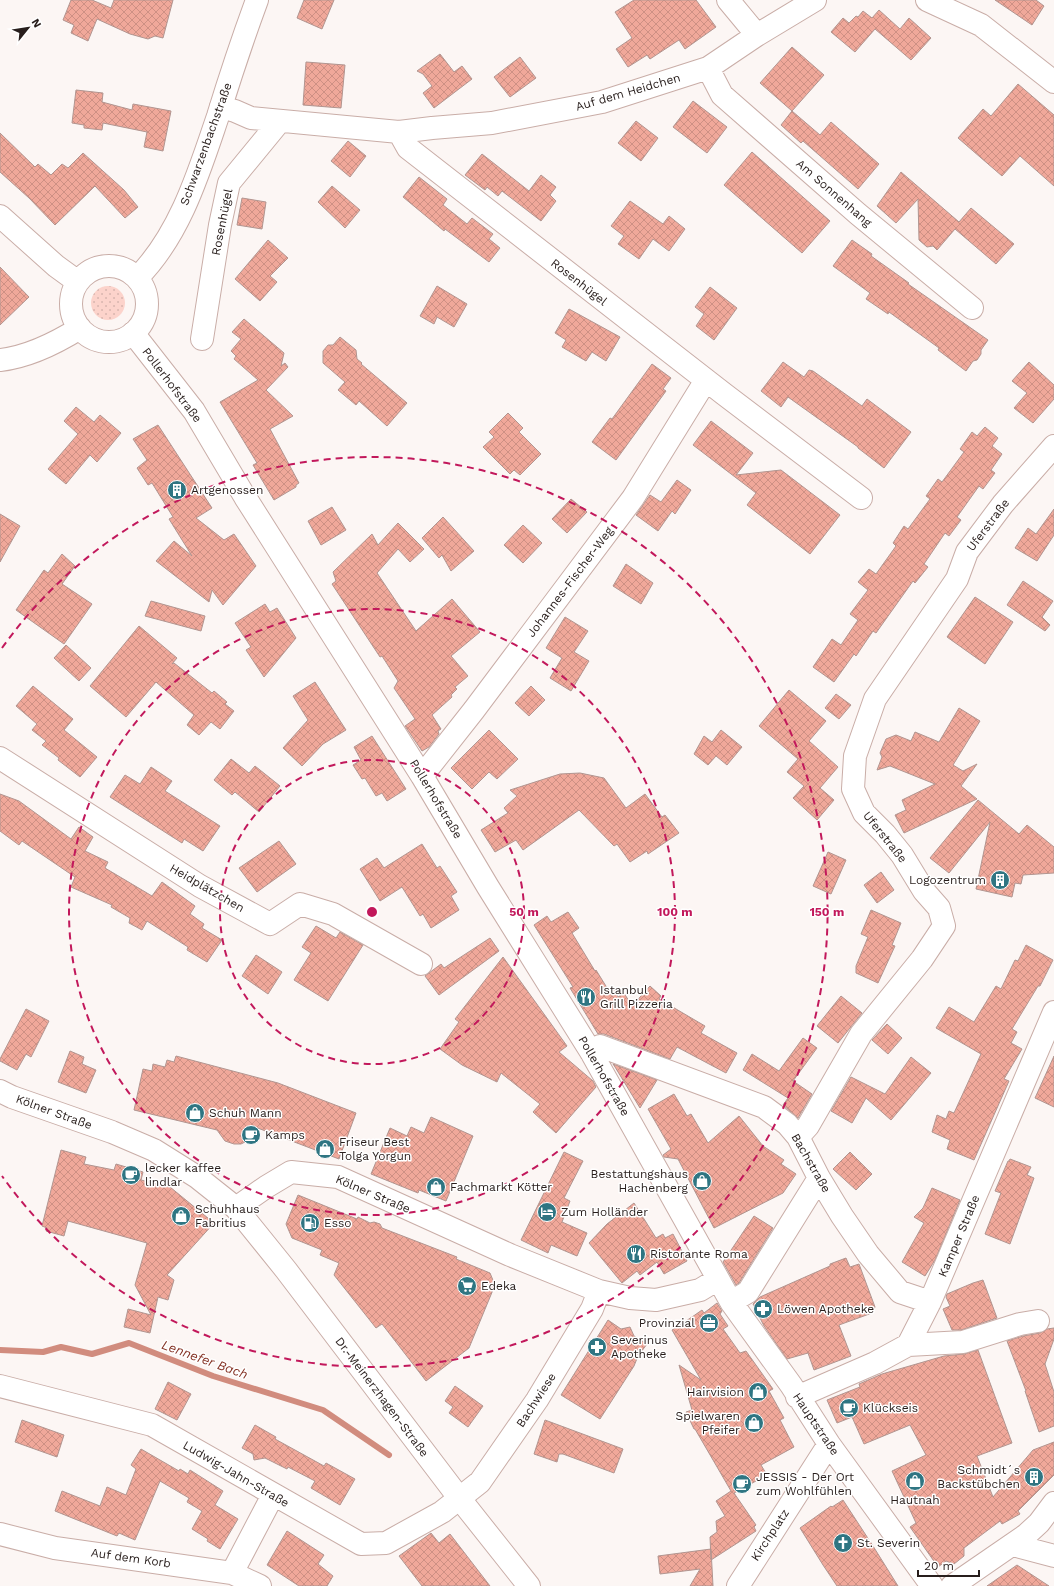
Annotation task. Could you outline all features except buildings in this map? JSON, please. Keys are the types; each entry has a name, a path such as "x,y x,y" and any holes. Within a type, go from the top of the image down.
{"street":[{"name":"Schwarzenbachstraße","path":"137,278 161,249 178,217 200,168 257,0"},
{"path":"728,0 757,36"},
{"name":"Auf dem Heidchen","path":"399,132 492,124 602,102 708,68 815,0"},
{"path":"927,0 981,25 1054,82"},
{"name":"Am Sonnenhang","path":"708,68 722,95 858,214 972,308"},
{"path":"220,107 235,111 251,118 399,132"},
{"name":"Rosenhügel","path":"202,339 220,225 229,183 280,121"},
{"name":"Rosenhügel","path":"399,132 408,148 706,380 861,498"},
{"path":"0,216 56,266 78,282"},
{"path":"107,266 123,269 137,278 145,292 147,307 143,322 133,333 120,340 105,342 91,337 80,328 75,321 71,305 74,289 78,282 90,271 107,266"},
{"path":"0,360 10,359 56,342 80,328"},
{"name":"Pollerhofstraße","path":"133,333 194,411 245,497 422,776 488,887 591,1052 718,1279"},
{"name":"Johannes-Fischer-Weg","path":"422,776 474,710 633,498 706,380"},
{"name":"Uferstraße","path":"798,1137 808,1126 861,1034 922,959 944,926 940,908 924,891 902,855 885,834 864,813 853,789 855,756 875,699 957,579 967,552 1003,504 1054,446"},
{"name":"Heidplätzchen","path":"0,758 200,886 270,924 300,904 333,914 421,964"},
{"name":"Kamper Straße","path":"908,1345 930,1302 1054,1012"},
{"name":"Bachstraße","path":"591,1052 600,1046 764,1107 787,1124 798,1137 819,1178 868,1254 900,1292 930,1302"},
{"name":"Kölner Straße","path":"0,1091 18,1099 112,1132 154,1150 198,1177 236,1208 291,1172 338,1177 510,1255 599,1291 630,1298 656,1300 700,1290 718,1279"},
{"path":"732,1302 748,1292 819,1178"},
{"name":"Dr.-Meinerzhagen-Straße","path":"236,1208 286,1270 460,1499 529,1586"},
{"name":"Hauptstraße","path":"718,1279 732,1302 829,1444 932,1586"},
{"name":"Bachwiese","path":"460,1499 480,1482 537,1400 592,1309 599,1291"},
{"path":"797,1397 875,1363 908,1345 963,1342 1020,1324 1038,1321"},
{"name":"Ludwig-Jahn-Straße","path":"0,1386 152,1425 361,1544 386,1543 442,1512 460,1499"},
{"name":"Kirchplatz","path":"738,1586 829,1444"},
{"path":"232,1573 273,1495"},
{"path":"952,1586 1013,1545 1039,1523 1054,1503"},
{"path":"1039,1523 1044,1539 1053,1556"},
{"name":"Auf dem Korb","path":"0,1534 55,1548 232,1573 260,1586"},
{"path":"1013,1545 1053,1556"}],"shaded area":[{"path":"105,286 111,286 115,287 122,293 125,303 124,310 118,317 111,320 105,320 101,319 94,313 91,306 91,300 92,296 98,289"}],"waterway":[{"name":"Lennefer Bach","path":"0,1350 43,1352 61,1347 92,1354 129,1343 213,1376 323,1410 389,1455"}],"place":[{"name":"Artgenossen","path":"177,490"},
{"name":"Logozentrum","path":"1000,880"},
{"name":"Istanbul Grill Pizzeria","path":"586,997"},
{"name":"Schuh Mann","path":"195,1113"},
{"name":"Kamps","path":"251,1135"},
{"name":"Friseur Best Tolga Yorgun","path":"325,1149"},
{"name":"lecker kaffee lindlar","path":"131,1175"},
{"name":"Bestattungshaus Hachenberg","path":"702,1181"},
{"name":"Fachmarkt Kötter","path":"436,1187"},
{"name":"Zum Holländer","path":"547,1212"},
{"name":"Schuhhaus Fabritius","path":"181,1216"},
{"name":"Esso","path":"310,1223"},
{"name":"Ristorante Roma","path":"636,1254"},
{"name":"Edeka","path":"467,1286"},
{"name":"Löwen Apotheke","path":"763,1309"},
{"name":"Provinzial","path":"709,1323"},
{"name":"Severinus Apotheke","path":"597,1347"},
{"name":"Hairvision","path":"758,1392"},
{"name":"Klückseis","path":"849,1408"},
{"name":"Spielwaren Pfeifer","path":"754,1423"},
{"name":"Schmidt´s Backstübchen","path":"1034,1477"},
{"name":"Hautnah","path":"915,1481"},
{"name":"JESSIS - Der Ort zum Wohlfühlen","path":"742,1484"},
{"name":"St. Severin","path":"843,1543"}]}
